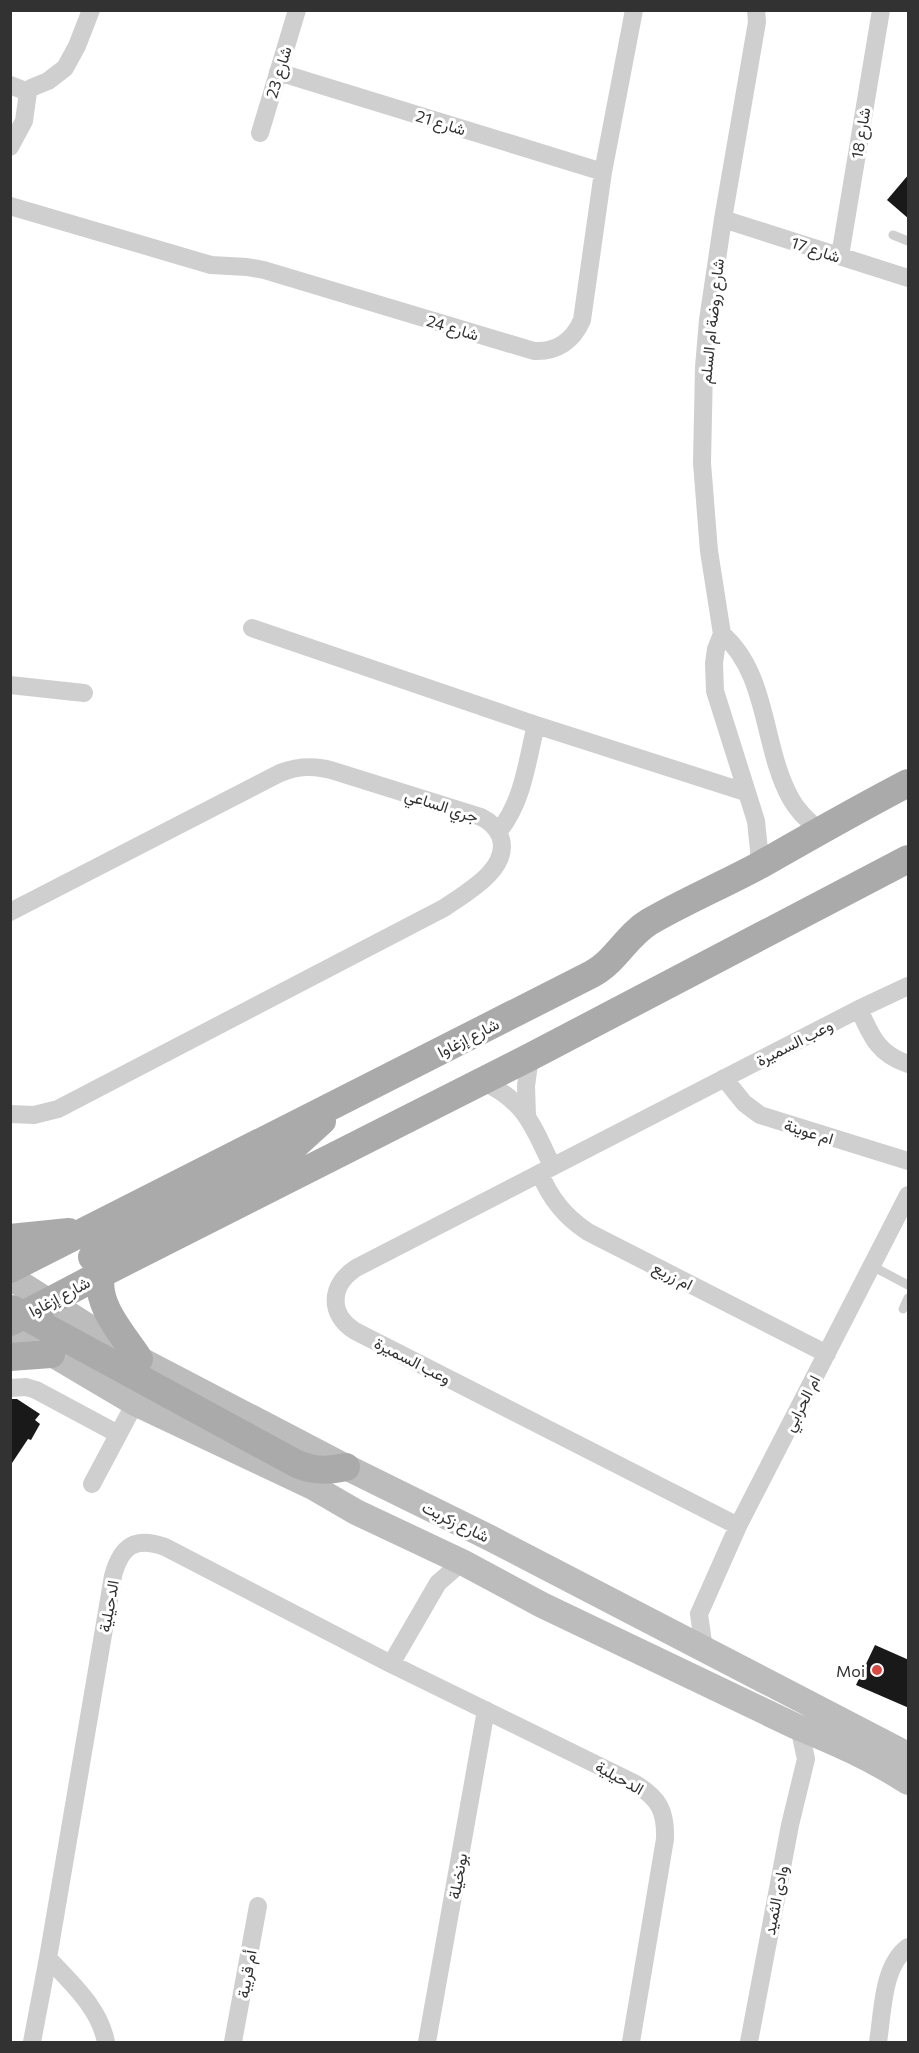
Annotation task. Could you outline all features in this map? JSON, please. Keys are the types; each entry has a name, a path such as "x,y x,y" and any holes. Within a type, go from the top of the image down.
{"main road":[{"name":"شارع إزغاوا","path":"17,1302 86,1230 598,970 611,960 619,948 639,928 909,783"},
{"name":"شارع إزغاوا","path":"17,1302 101,1274 530,1057 909,859"},
{"path":"17,1302 289,1151 312,1132 337,1103"},
{"path":"10,1238 86,1230"},
{"path":"101,1274 99,1287 104,1305 139,1359"},
{"path":"17,1302 297,1464 306,1468 326,1470 346,1467"},
{"name":"شارع زكريت","path":"17,1302 51,1354 135,1403 313,1487 356,1512 451,1557 542,1605 831,1741 909,1782"},
{"name":"شارع زكريت","path":"17,1302 139,1359 909,1755"},
{"path":"10,1357 51,1354"}],"street":[{"path":"10,147 24,121 28,92 31,88 48,81 64,68 77,46 91,10"},
{"name":"شارع 23","path":"260,133 297,10"},
{"name":"شارع 24","path":"10,206 211,265 264,270 522,348 542,352 551,350 567,342 582,320 603,172 634,10"},
{"name":"شارع روضة ام السلم","path":"756,10 757,22 708,320 702,415 702,463 707,529 722,634 714,663 715,691 753,813 758,835 759,865"},
{"name":"شارع 18","path":"840,256 881,10"},
{"name":"شارع 21","path":"278,72 603,172"},
{"path":"10,84 28,92"},
{"name":"شارع 17","path":"723,219 909,278"},
{"path":"252,628 536,725 745,792"},
{"path":"722,634 734,645 748,667 784,782 792,800 800,812 819,830"},
{"path":"10,685 84,693"},
{"path":"498,831 509,817 517,801 536,725"},
{"name":"جري الساعي","path":"10,912 280,773 301,767 323,768 471,813 488,820 498,831 502,846 495,867 471,889 444,908 58,1109 34,1115 10,1114"},
{"name":"وعب السميرة","path":"738,1526 355,1331 341,1318 335,1299 341,1281 348,1274 724,1078 909,986"},
{"path":"859,1009 882,1051 892,1058 909,1064"},
{"path":"530,1057 526,1086 527,1115 546,1170"},
{"name":"ام عوينة","path":"724,1078 744,1104 760,1115 909,1161"},
{"path":"481,1081 511,1098 527,1115"},
{"name":"ام زريع","path":"546,1170 553,1200 563,1212 588,1232 827,1354"},
{"name":"ام الحرابي","path":"699,1614 738,1526 909,1195"},
{"path":"10,1388 26,1387 36,1390 118,1434"},
{"path":"92,1484 135,1403"},
{"name":"الدحيلية","path":"32,2043 113,1576 117,1562 127,1549 139,1542 151,1542 634,1783 649,1794 661,1808 666,1822 665,1839 631,2043"},
{"path":"392,1664 451,1557"},
{"path":"668,1631 685,1625 699,1614"},
{"path":"699,1614 704,1649"},
{"name":"بونخيلة","path":"427,2043 486,1710"},
{"path":"795,1726 801,1736 806,1759 831,1741"},
{"name":"وادى الثميد","path":"749,2043 789,1825 806,1759"},
{"name":"أم قريبة","path":"233,2043 258,1906"},
{"path":"878,2043 889,1973 894,1962 909,1947"},
{"path":"48,1958 93,2010 103,2030 106,2043"}],"lane":[{"path":"893,235 909,241"},
{"path":"872,1266 909,1285"},
{"path":"903,1309 909,1298"}],"building":[{"path":"909,174 909,219 887,200"},
{"path":"10,1399 17,1399 40,1414 35,1420 40,1424 31,1440 28,1439 10,1466"},
{"path":"875,1645 909,1660 909,1708 856,1685"}],"place":[{"name":"Moi","path":"877,1670"}]}
